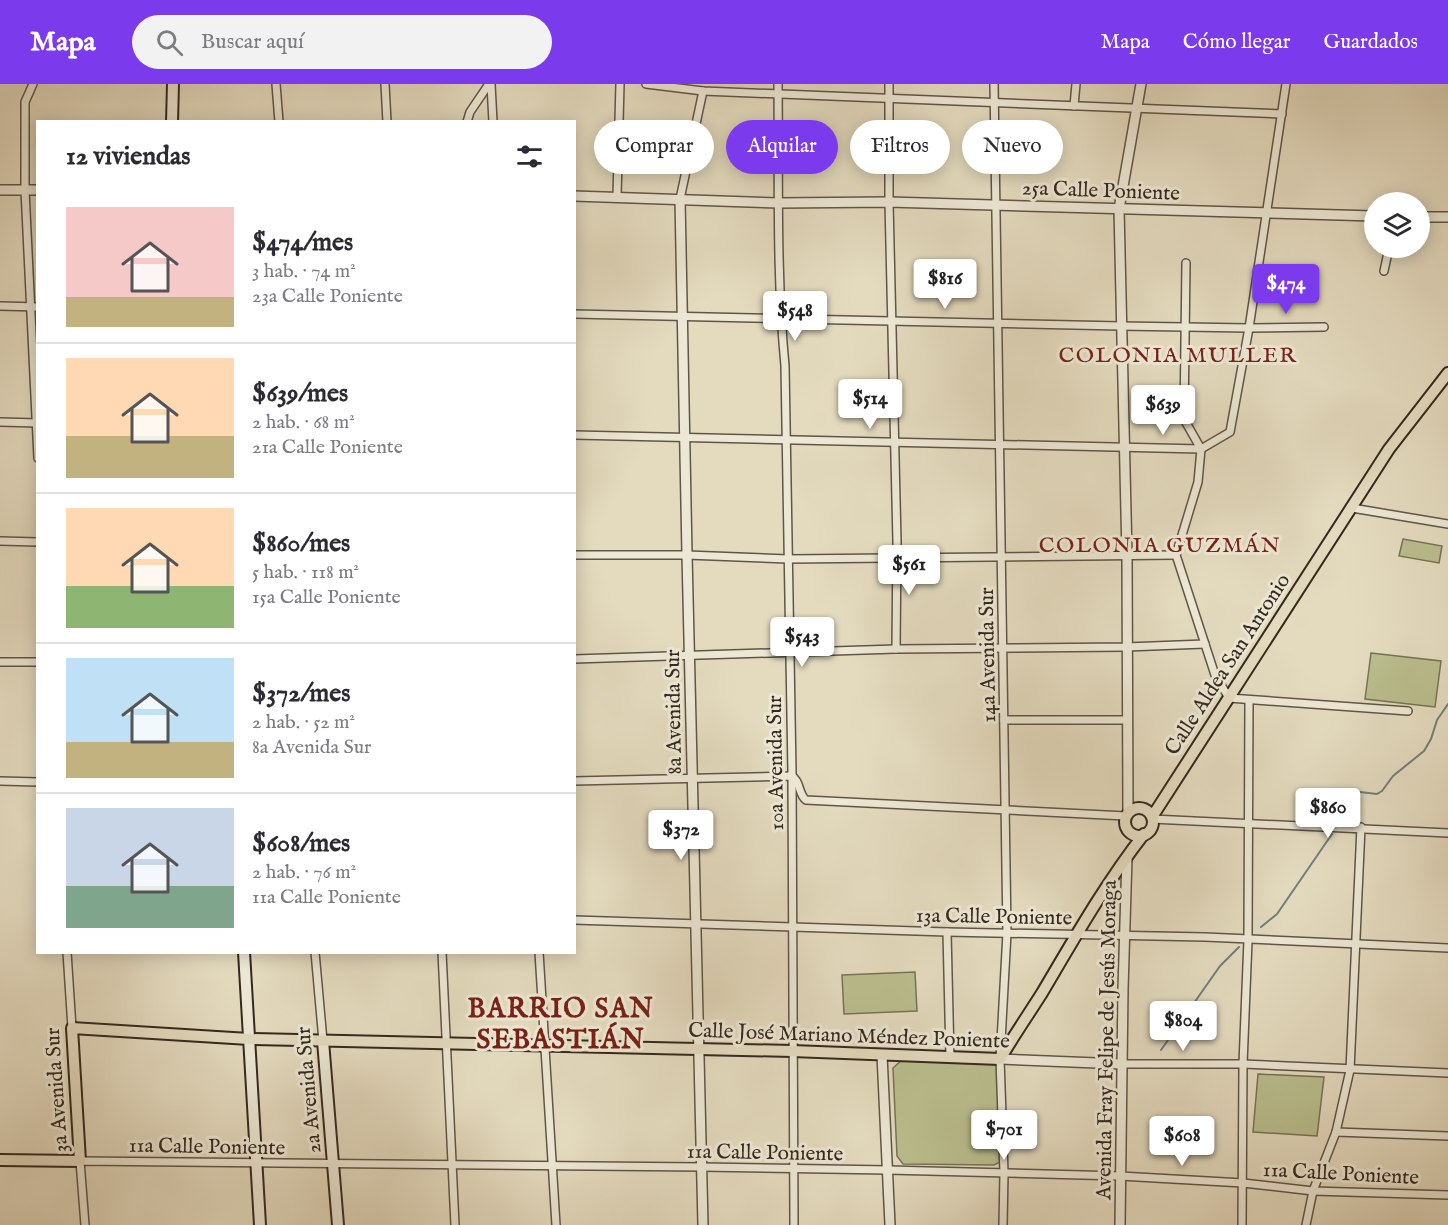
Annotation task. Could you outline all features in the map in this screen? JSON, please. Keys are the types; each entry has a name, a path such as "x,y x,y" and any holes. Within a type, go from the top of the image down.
{"main road":[{"path":"172,84 172,120"},
{"name":"Calle Aldea San Antonio","path":"1144,834 1151,828 1140,814 1162,800 1389,449 1448,373"},
{"path":"1127,857 1126,828 1140,814"},
{"path":"1126,828 1136,835 1144,834"},
{"path":"1000,1059 1075,935 1144,834"},
{"path":"244,954 260,1225"},
{"name":"Calle José Mariano Méndez Poniente","path":"72,1028 249,1039 792,1051 1000,1059"},
{"name":"3a Avenida Sur","path":"72,1028 80,1161"},
{"name":"2a Avenida Sur","path":"323,1041 338,1225"},
{"path":"0,1160 80,1161"}],"street":[{"path":"33,84 25,102 25,190 34,307 36,384"},
{"path":"276,84 279,120"},
{"path":"385,84 387,120"},
{"path":"468,120 470,112 490,84"},
{"path":"490,84 493,120"},
{"path":"617,196 620,84"},
{"path":"646,84 703,91 1282,114"},
{"name":"10a Avenida Sur","path":"778,84 778,203 787,440 792,776 794,1225"},
{"path":"889,84 891,321 897,558 896,649"},
{"name":"14a Avenida Sur","path":"994,84 1007,933 1000,1059 1004,1173 1003,1225"},
{"path":"1074,106 1076,84"},
{"path":"1140,814 1129,800 1127,556 1119,209 1141,84"},
{"path":"576,435 1201,449 1230,432 1249,328 1286,84"},
{"path":"680,199 703,91"},
{"path":"0,190 36,190"},
{"name":"25a Calle Poniente","path":"576,196 778,203 889,202 1364,216"},
{"name":"8a Avenida Sur","path":"680,199 703,1225"},
{"path":"1430,217 1448,217"},
{"path":"1384,271 1387,258"},
{"path":"1186,263 1184,419 1201,449 1198,482 1176,555 1215,675 1229,698 1408,711"},
{"path":"0,306 34,307"},
{"path":"576,314 1120,326 1324,327"},
{"path":"0,422 36,423"},
{"path":"1352,508 1448,524"},
{"path":"0,541 36,542"},
{"path":"576,555 687,555 788,559 1176,555"},
{"path":"576,659 896,649 1205,644"},
{"path":"0,662 36,662"},
{"path":"1242,1225 1243,1064 1248,940 1249,700"},
{"path":"1004,720 1128,720"},
{"path":"576,781 792,776 796,779 802,796 806,800 1140,814 1248,824 1448,832"},
{"path":"0,781 36,782"},
{"path":"1306,1225 1313,1191 1336,1132 1350,1070 1358,942 1361,827"},
{"name":"Avenida Fray Felipe de Jesús Moraga","path":"1120,1225 1127,857"},
{"name":"13a Calle Poniente","path":"576,920 1358,942 1448,948"},
{"path":"947,932 950,1057"},
{"name":"3a Avenida Sur","path":"67,954 72,1028"},
{"name":"2a Avenida Sur","path":"315,954 323,1041"},
{"path":"442,954 455,1225"},
{"path":"539,954 556,1225"},
{"path":"882,1055 890,1225"},
{"name":"Calle José Mariano Méndez Poniente","path":"1000,1059 1122,1064 1243,1064 1448,1073"},
{"path":"1336,1132 1448,1136"},
{"name":"3a Avenida Sur","path":"80,1161 85,1225"},
{"name":"11a Calle Poniente","path":"80,1161 888,1170 1120,1176 1243,1183 1313,1191 1448,1195"}],"green space":[{"path":"1403,539 1442,546 1439,563 1399,556"},
{"path":"1371,653 1441,661 1435,707 1365,699"},
{"path":"915,972 917,1011 844,1014 842,975"},
{"path":"903,1059 995,1061 1001,1068 1000,1162 994,1165 903,1164 897,1156 893,1068"},
{"path":"1258,1074 1324,1077 1317,1136 1253,1132"}],"waterway":[{"path":"1341,813 1360,792 1377,794 1382,791 1393,776 1424,751 1431,739 1437,720 1448,704"},
{"path":"1261,927 1277,914 1332,834"},
{"path":"1161,1050 1220,966 1239,947"}],"district":[{"name":"COLONIA MULLER","path":"1178,354"},
{"name":"COLONIA GUZMÁN","path":"1160,544"},
{"name":"BARRIO SAN SEBASTIÁN","path":"561,1024"}]}
